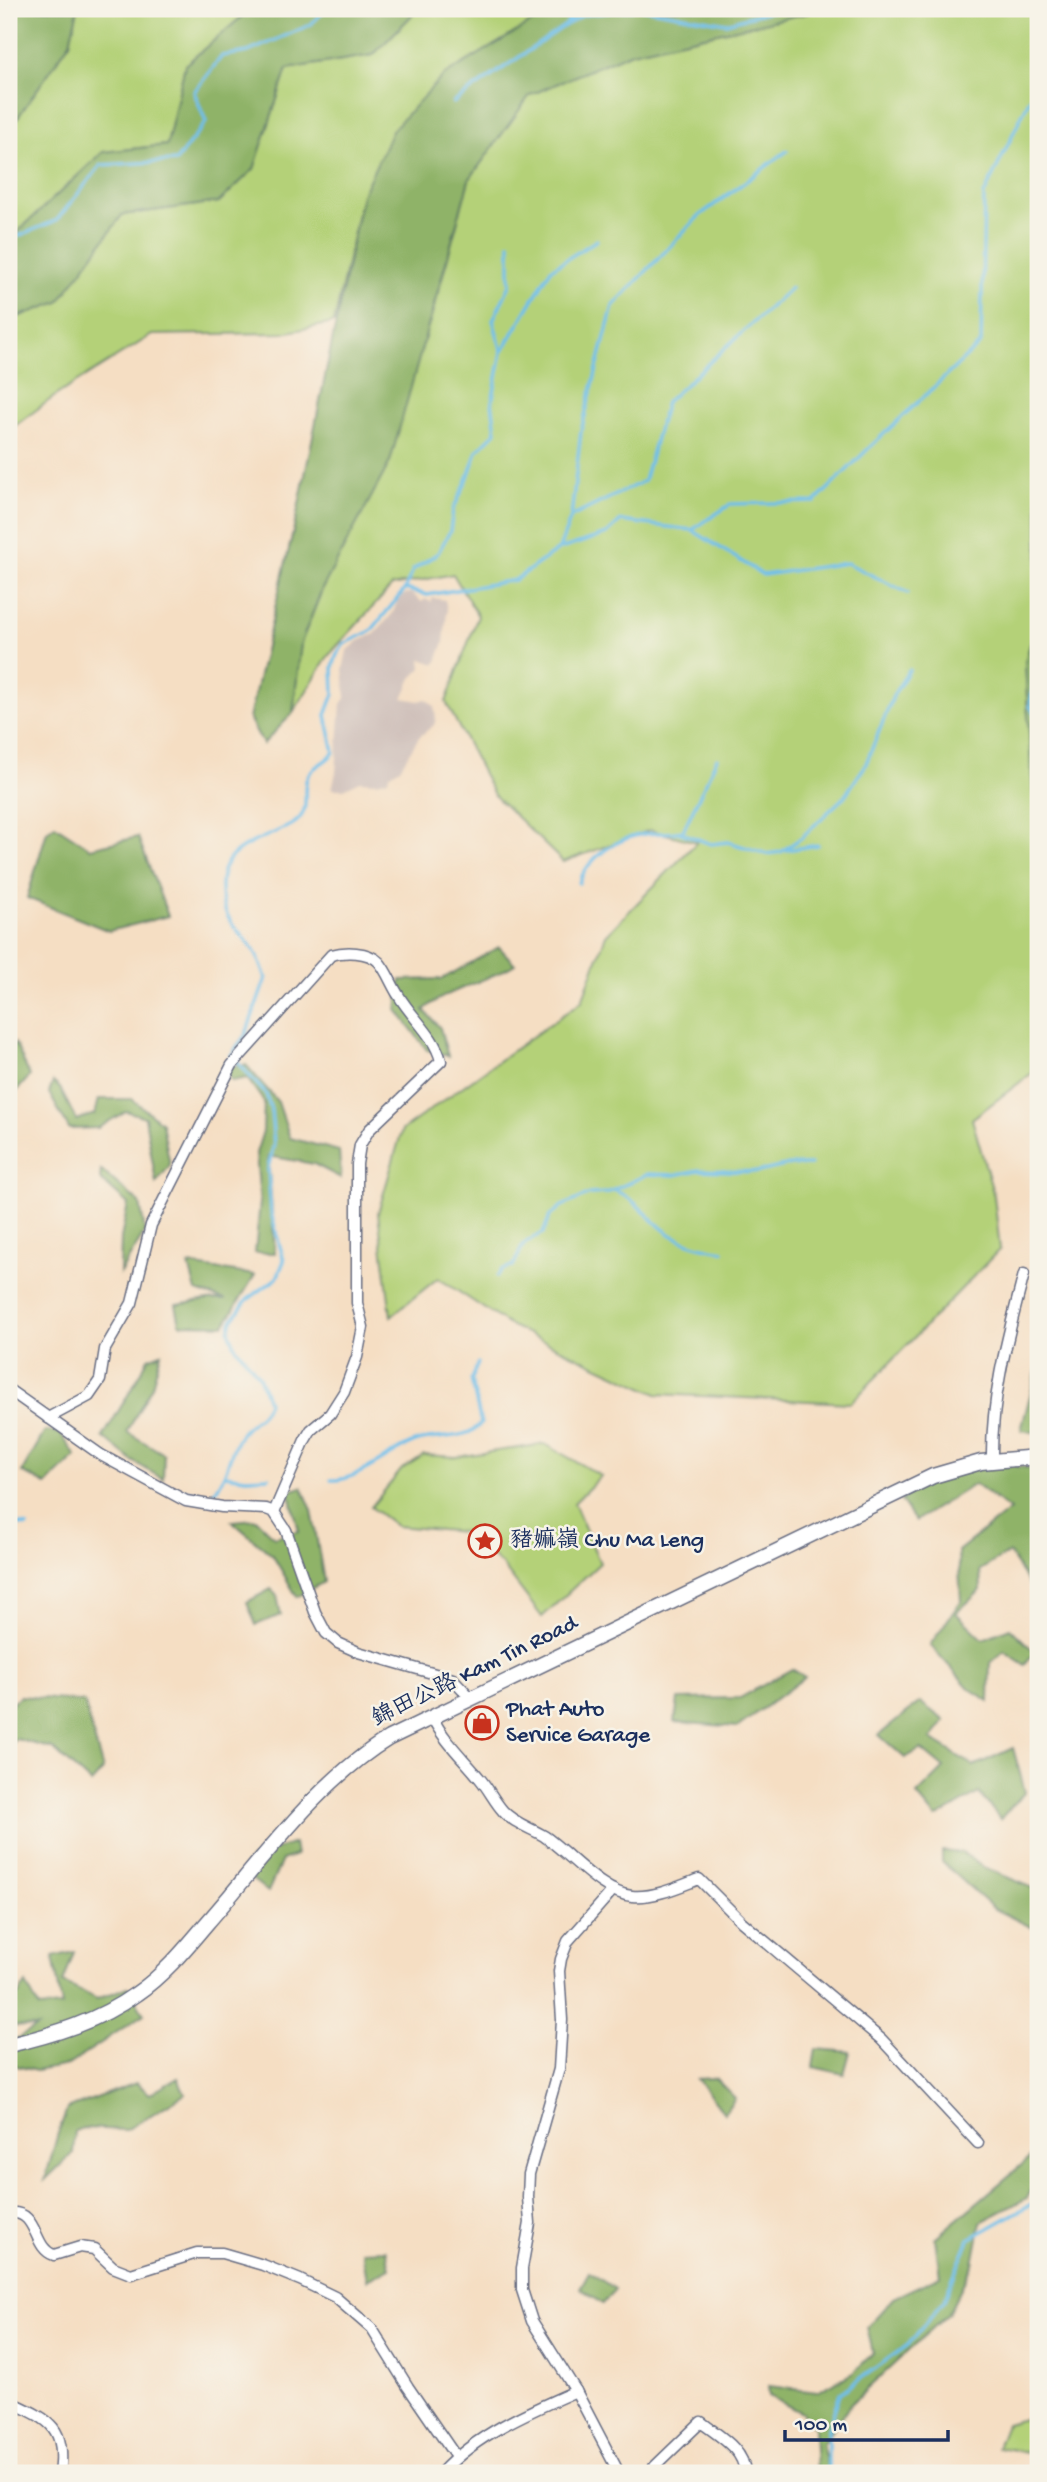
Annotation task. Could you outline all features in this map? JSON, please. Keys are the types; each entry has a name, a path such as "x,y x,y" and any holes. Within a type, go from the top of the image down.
{"main road":[{"name":"錦田公路 Kam Tin Road","path":"9,2045 44,2037 93,2019 136,1994 176,1960 324,1788 371,1749 914,1484 952,1469 992,1460 1038,1457"}],"street":[{"path":"48,1418 89,1395 100,1380 105,1349 131,1303 151,1225 236,1060 331,955 342,952 367,956 379,962 400,998 438,1049 441,1061 379,1117 360,1145 357,1164 357,1298 363,1327 357,1357 344,1392 330,1414 311,1430 274,1512"},
{"path":"992,1460 995,1393 1024,1274"},
{"path":"9,1390 101,1455 186,1501 222,1507 266,1508 274,1512 286,1530 315,1612 326,1633 338,1643 358,1652 453,1679 471,1698"},
{"path":"432,1717 442,1735 483,1782 504,1812 554,1843 613,1890 630,1896 658,1893 699,1879 752,1930 881,2039 978,2143"},
{"path":"613,1890 576,1931 563,1951 559,1971 562,2020 559,2069 555,2091 533,2154 528,2183 530,2224 522,2268 522,2290 532,2321 576,2391 619,2473"},
{"path":"9,2213 20,2214 32,2223 44,2249 54,2255 77,2248 94,2249 113,2267 131,2274 197,2253 222,2253 263,2265 335,2297 372,2329 456,2457"},
{"path":"441,2473 456,2457 478,2441 511,2421 576,2391"},
{"path":"9,2401 46,2418 51,2425 62,2449 60,2473"},
{"path":"648,2473 701,2422 741,2455 745,2463 745,2473"}],"shaded area":[{"path":"411,593 422,602 425,599 431,602 433,598 445,600 447,610 444,642 436,664 421,659 422,668 412,678 403,698 419,701 426,699 434,706 434,725 419,737 400,768 389,775 388,779 377,782 360,781 344,789 332,789 336,772 341,704 346,697 343,670 347,651 359,641 375,634 393,613 398,600"}],"green space":[{"path":"18,9 78,9 70,42 9,130 9,16"},
{"path":"78,9 251,9 185,65 167,145 103,152 9,240 9,130 70,42"},
{"path":"251,9 418,9 373,55 287,69 254,169 219,202 122,215 59,302 9,320 9,240 103,152 167,145 185,65"},
{"path":"418,9 554,9 443,76 362,195 334,323 283,333 152,335 58,394 9,430 9,320 59,302 122,215 219,202 254,169 287,69 373,55"},
{"path":"554,9 816,9 632,52 530,95 469,180 390,462 322,589 301,643 293,713 263,744 249,718 296,519 362,195 393,129 443,76"},
{"path":"816,9 1038,9 1038,618 1025,662 1031,770 1038,833 1038,988 1033,1011 1032,1073 972,1119 994,1196 1000,1249 851,1403 657,1394 509,1325 438,1278 391,1316 378,1213 402,1130 582,1001 606,935 697,842 650,830 563,862 494,795 446,702 478,616 453,574 392,586 328,656 293,713 301,643 431,319 469,180 530,95 632,52"},
{"path":"1038,618 1038,833 1031,770 1025,662"},
{"path":"55,825 90,848 138,837 168,916 109,931 27,898 47,831"},
{"path":"499,947 515,964 443,997 424,1010 440,1028 448,1056 427,1050 397,1010 401,980 442,979"},
{"path":"15,1043 30,1076 14,1094 9,1093 9,1050"},
{"path":"246,1065 278,1102 290,1138 339,1151 341,1178 314,1164 268,1156 275,1253 255,1253 260,1202 256,1153 263,1131 264,1102 247,1078 232,1081 223,1067"},
{"path":"53,1082 60,1088 76,1120 95,1114 99,1099 132,1099 162,1123 170,1165 156,1183 145,1117 126,1111 98,1128 69,1129 49,1093"},
{"path":"101,1170 140,1203 145,1232 120,1273 121,1238 128,1204 100,1179"},
{"path":"189,1265 255,1275 224,1325 180,1324 176,1305 226,1300 196,1291"},
{"path":"161,1353 152,1386 127,1432 164,1454 163,1479 131,1460 103,1437 148,1358"},
{"path":"1038,1365 1038,1433 1021,1430"},
{"path":"45,1431 60,1433 76,1456 46,1485 22,1472"},
{"path":"545,1444 601,1476 574,1503 600,1563 542,1617 503,1566 464,1532 396,1526 371,1507 402,1469 424,1455 456,1457"},
{"path":"998,1464 1038,1469 1038,1594 1037,1597 1009,1553 980,1570 981,1590 956,1613 983,1639 1010,1628 1035,1652 1025,1665 1004,1651 990,1663 989,1701 970,1689 930,1645 961,1601 958,1551 1010,1510 975,1484 915,1521 901,1501 936,1472"},
{"path":"302,1487 312,1510 324,1582 297,1597 273,1556 232,1521 256,1519 274,1537 299,1531 289,1491"},
{"path":"271,1589 277,1596 281,1615 256,1625 247,1602"},
{"path":"792,1669 805,1677 738,1727 675,1722 678,1699 740,1698"},
{"path":"20,1696 84,1702 103,1770 91,1783 53,1749 16,1739 9,1747 9,1706"},
{"path":"920,1702 945,1721 931,1739 974,1766 1013,1748 1025,1792 1000,1819 979,1793 936,1818 917,1795 944,1768 921,1749 905,1758 879,1735"},
{"path":"294,1843 296,1855 282,1860 268,1892 242,1871 250,1859"},
{"path":"942,1851 963,1853 983,1867 1038,1890 1038,1921 1033,1928 994,1909 942,1862"},
{"path":"74,1952 63,1983 97,1999 128,1987 144,2014 68,2065 36,2071 9,2064 9,2043 37,2027 12,2026 10,2006 26,1984 39,2008 62,2006 53,1957"},
{"path":"816,2049 850,2052 844,2074 813,2067"},
{"path":"178,2078 185,2094 126,2130 83,2128 75,2131 73,2153 45,2180 67,2109 136,2083 150,2094"},
{"path":"715,2078 735,2098 724,2113 697,2079"},
{"path":"1038,2151 1038,2179 1027,2198 981,2222 973,2264 948,2314 851,2404 822,2444 829,2473 816,2473 814,2428 802,2413 769,2396 768,2386 817,2392 853,2373 873,2353 867,2327 893,2298 940,2276 935,2238"},
{"path":"386,2250 390,2268 367,2280 362,2251"},
{"path":"589,2272 615,2289 603,2304 580,2288"},
{"path":"1038,2415 1038,2454 997,2447 1006,2424"}],"waterway":[{"path":"9,240 57,220 101,165 176,161 206,122 194,92 222,56 248,52 310,25 326,9"},
{"path":"453,103 567,24 574,9"},
{"path":"568,24 583,15 633,9"},
{"path":"644,9 726,23 777,9"},
{"path":"560,549 607,534 621,521 692,530 731,504 815,502 981,343 984,195 1030,98"},
{"path":"180,1490 211,1496 225,1473 240,1435 259,1417 268,1402 259,1376 235,1346 229,1331 232,1320 247,1300 277,1278 284,1261 271,1213 268,1168 274,1144 271,1110 266,1094 231,1055 246,1034 266,978 254,951 225,910 221,888 225,865 240,850 291,825 302,814 309,774 334,752 326,715 334,694 333,667 344,644 371,631 405,589 427,595 515,580 559,549 571,517 581,431 613,306 699,216 787,151"},
{"path":"405,589 413,570 438,553 450,531 453,510 477,451 496,432 492,402 502,352 551,269 597,240"},
{"path":"502,352 493,320 510,285 510,243"},
{"path":"571,517 644,481 666,402 791,288"},
{"path":"692,530 763,575 847,563 908,593"},
{"path":"1038,658 1030,706 1038,719"},
{"path":"679,832 711,844 728,842 767,854 781,852 801,838 844,797 865,766 894,694 909,670"},
{"path":"579,883 596,857 614,844 644,834 683,831 717,758"},
{"path":"786,850 818,845"},
{"path":"497,1276 502,1270 513,1266 529,1240 543,1233 550,1216 562,1206 590,1194 607,1193 648,1174 675,1175 699,1170 758,1172 789,1165 811,1165"},
{"path":"614,1190 675,1237 724,1251"},
{"path":"331,1480 352,1476 415,1442 460,1435 475,1429 481,1423 471,1379 478,1363"},
{"path":"225,1475 269,1477"},
{"path":"9,1523 27,1526"},
{"path":"828,2473 828,2429 840,2393 908,2345 944,2300 969,2239 1035,2202 1038,2196"}],"place":[{"name":"豬嫲嶺 Chu Ma Leng","path":"485,1541"},
{"name":"Phat Auto Service Garage","path":"482,1723"}]}
